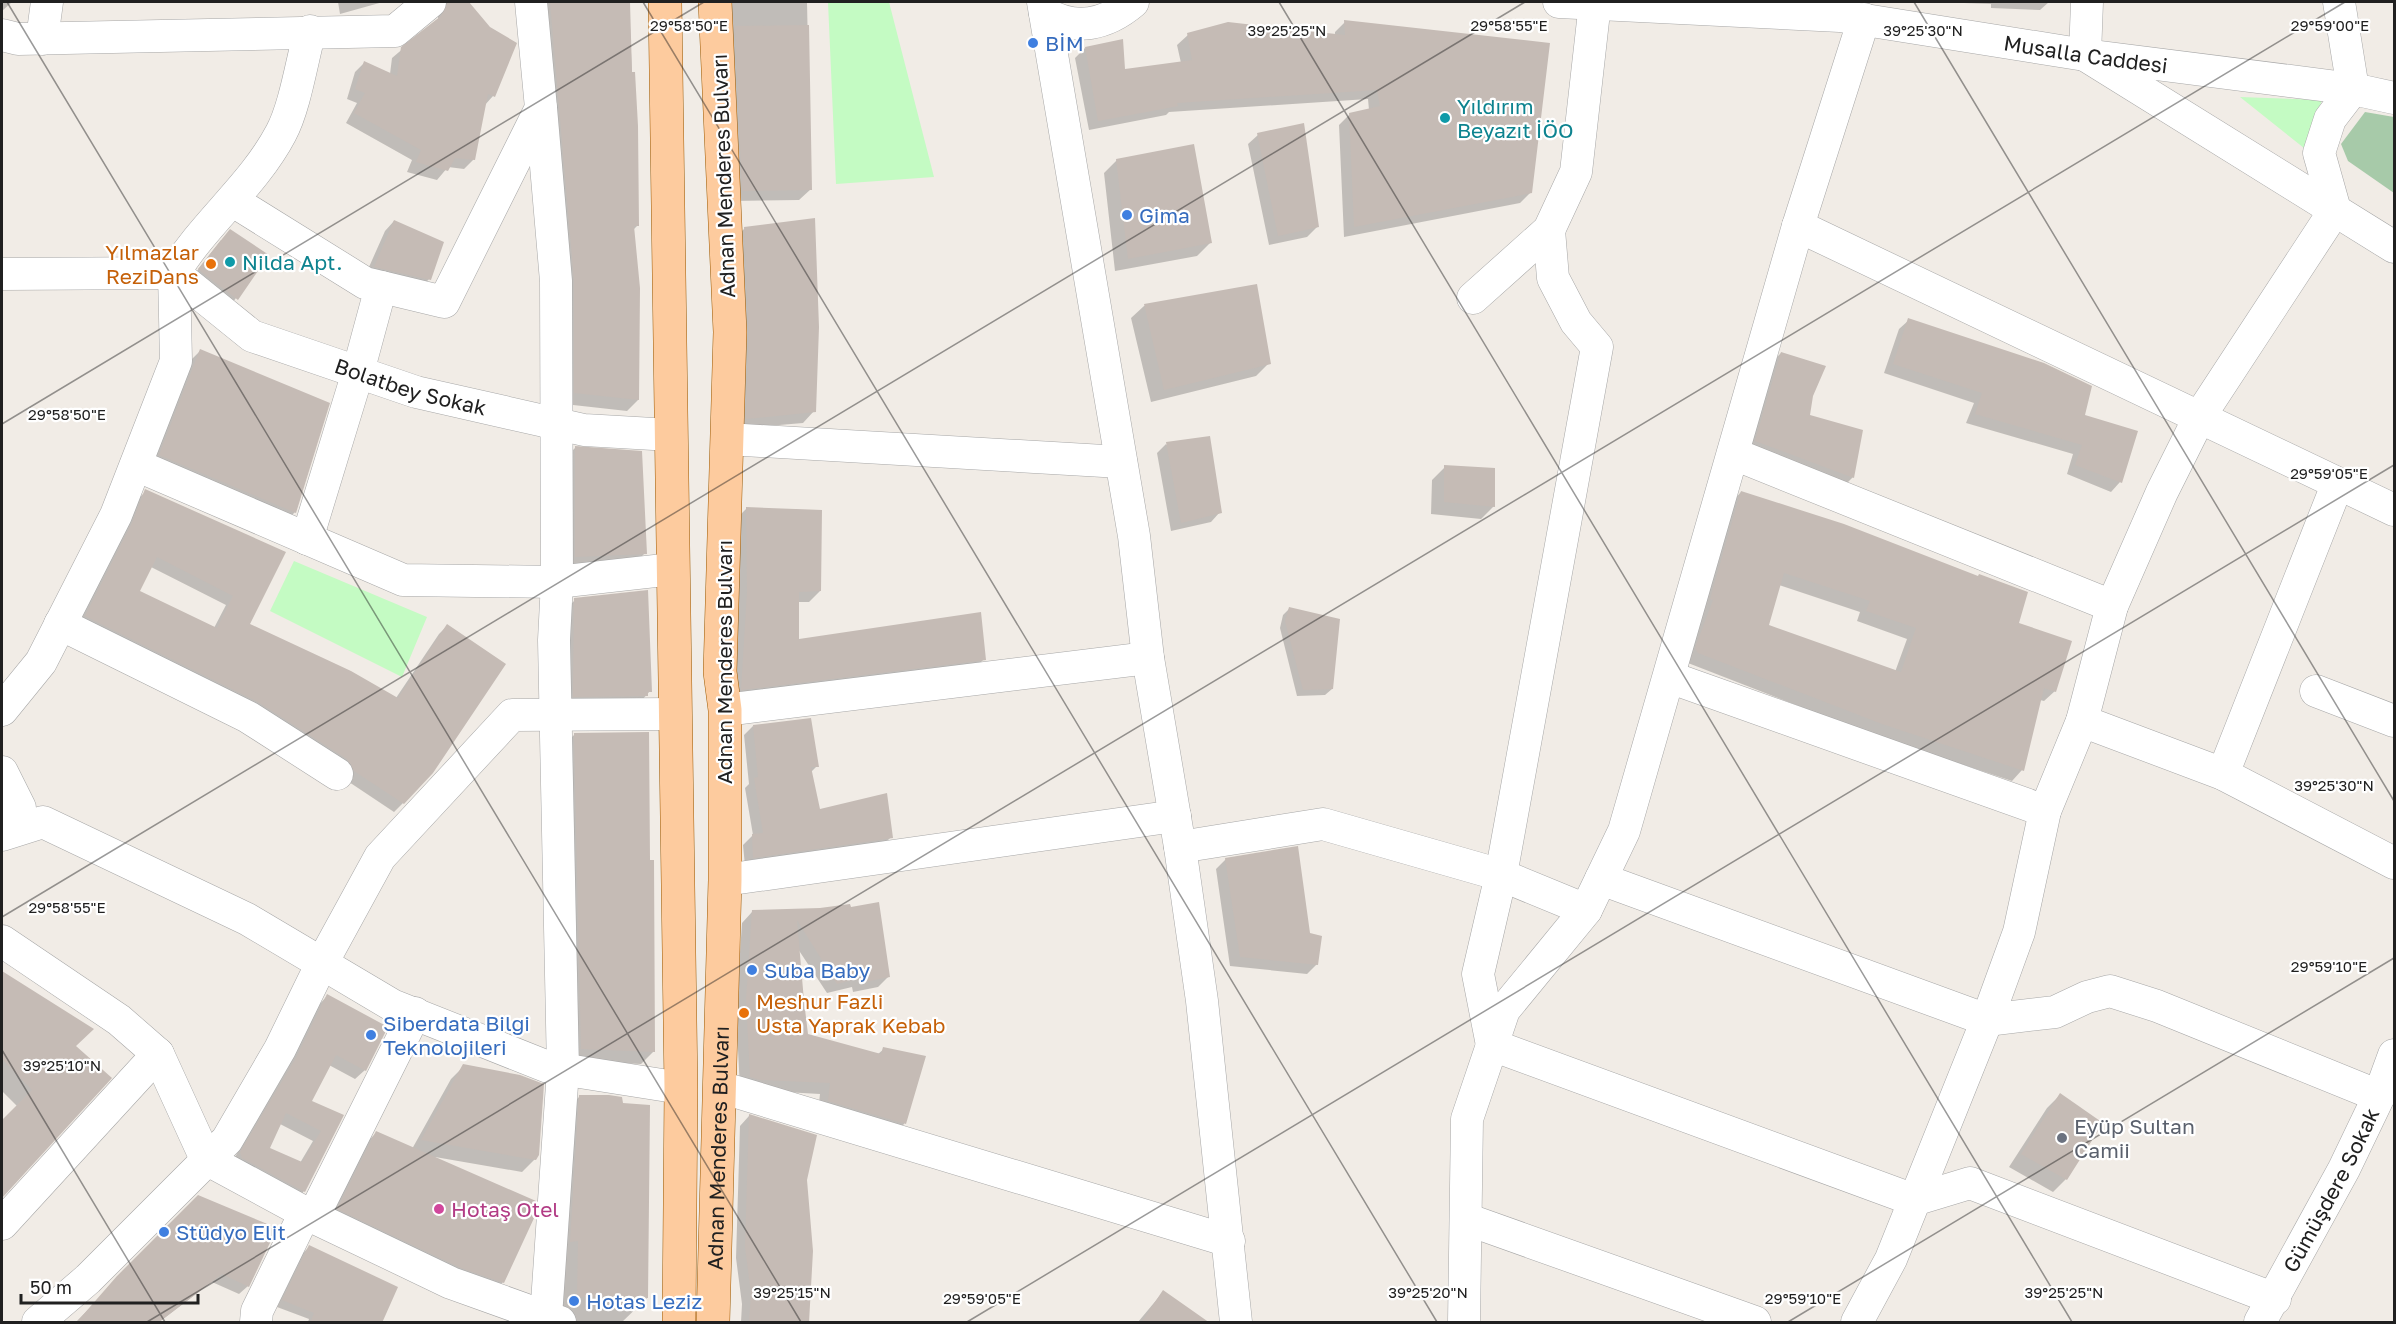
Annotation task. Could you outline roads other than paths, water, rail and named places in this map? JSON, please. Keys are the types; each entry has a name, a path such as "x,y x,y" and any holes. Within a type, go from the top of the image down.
{"main road":[{"name":"Adnan Menderes Bulvarı","path":"665,2 681,1088 679,1323"},
{"name":"Adnan Menderes Bulvarı","path":"713,1323 725,880 725,710 720,672 730,332 716,2"}],"street":[{"path":"42,39 47,2"},
{"path":"2,35 18,39 42,39 310,31 395,31 430,2"},
{"path":"2,941 119,1020 158,1054 206,1158 313,1217 451,1283 553,1320 563,1070 554,640 557,582 556,281 531,2"},
{"path":"1044,7 1067,24 1098,22 1118,15 1133,2"},
{"name":"Musalla Caddesi","path":"1559,2 1766,7 2085,54 2353,89 2394,98"},
{"path":"2087,2 2085,54 2394,247"},
{"path":"1857,1323 1891,1259 1987,1020 2019,932 2045,811 2082,721 2112,606 2162,492 2200,416 2334,210 2319,153 2330,119 2353,89 2338,2"},
{"path":"1473,298 1549,230 1576,172 1595,3"},
{"path":"1044,7 1134,536 1148,658 1180,848 1202,1001 1236,1323"},
{"path":"1464,1323 1467,1119 1504,1010 1586,910 1624,831 1798,226 1864,20"},
{"path":"2,710 41,662 116,515 136,465 176,361 174,273 186,252 233,201 282,133 310,31"},
{"path":"233,201 365,283 444,302 541,108"},
{"path":"1798,226 2200,416 2337,485 2394,510"},
{"path":"1492,1045 1478,974 1501,875 1597,347 1576,322 1553,278 1549,230"},
{"path":"2,274 174,273"},
{"name":"Bolatbey Sokak","path":"174,273 252,336 416,392 584,430 671,435"},
{"path":"307,539 358,372 381,286"},
{"path":"727,439 1121,462"},
{"path":"1734,454 2112,606"},
{"path":"136,465 404,580 557,582 673,569"},
{"path":"2223,774 2337,485"},
{"path":"60,624 248,717 337,774"},
{"path":"725,710 1148,658"},
{"path":"1669,677 2045,811"},
{"path":"2316,691 2394,721"},
{"path":"38,1323 88,1279 206,1158 227,1140 280,1049 322,963 380,857 512,715 675,714"},
{"path":"2082,721 2223,774 2394,863"},
{"path":"2,772 20,808 2,824"},
{"path":"725,880 1175,816"},
{"path":"2,835 44,822 247,919 392,1005 548,1067 681,1088"},
{"path":"1180,848 1323,824 1501,875 1586,910"},
{"path":"1601,879 1987,1020 2055,1012 2087,997 2110,991 2157,1006 2379,1096"},
{"path":"313,1217 414,1013"},
{"path":"1492,1045 1914,1200 1970,1182 2268,1311"},
{"path":"2,1224 158,1054"},
{"name":"Gümüşdere Sokak","path":"2268,1311 2344,1168 2379,1096 2394,1055"},
{"path":"720,1087 1229,1241"},
{"path":"256,1323 257,1311 302,1219 313,1217"},
{"path":"1466,1219 1755,1323"}],"place":[{"name":"BİM","path":"1033,43"},
{"name":"Yıldırım Beyazıt İÖO","path":"1445,118"},
{"name":"Gima","path":"1127,215"},
{"name":"Nilda Apt.","path":"230,262"},
{"name":"Yılmazlar ReziDans","path":"211,264"},
{"name":"Suba Baby","path":"752,970"},
{"name":"Meshur Fazli Usta Yaprak Kebab","path":"744,1013"},
{"name":"Siberdata Bilgi Teknolojileri","path":"371,1035"},
{"name":"Eyüp Sultan Camii","path":"2062,1138"},
{"name":"Hotaş Otel","path":"439,1209"},
{"name":"Stüdyo Elit","path":"164,1232"},
{"name":"Hotas Leziz","path":"574,1301"}]}
